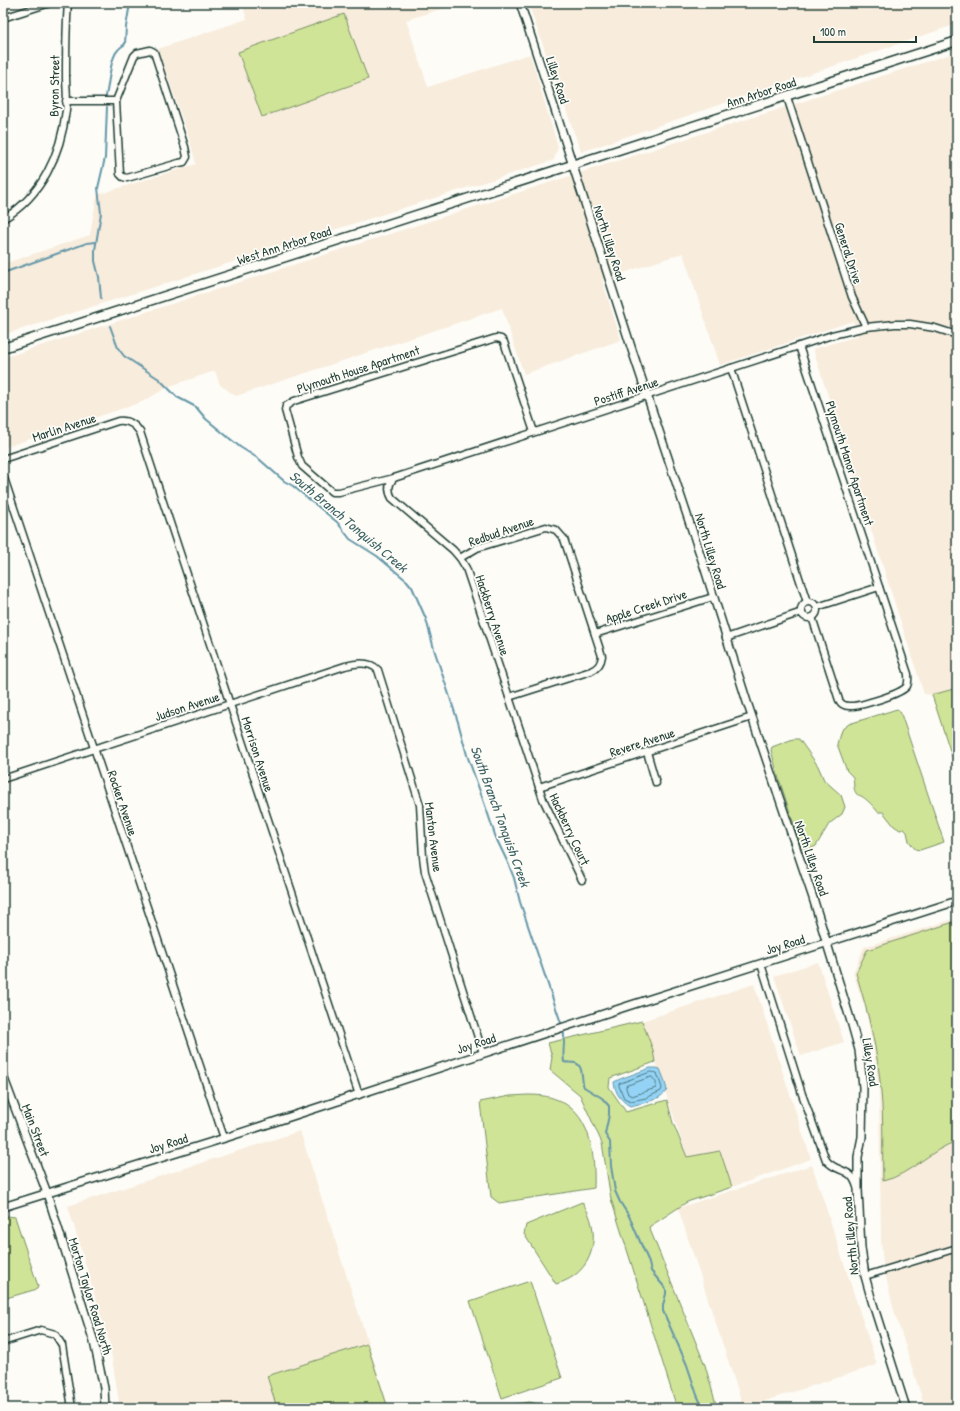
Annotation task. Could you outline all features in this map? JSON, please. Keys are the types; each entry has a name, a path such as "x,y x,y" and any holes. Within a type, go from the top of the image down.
{"main road":[{"name":"Ann Arbor Road","path":"572,165 957,42"},
{"name":"West Ann Arbor Road","path":"3,348 572,165"}],"street":[{"path":"3,18 50,3"},
{"name":"Byron Street","path":"3,220 26,201 46,176 59,149 66,101 66,34 68,3"},
{"name":"Lilley Road","path":"520,3 572,165"},
{"path":"150,50 154,52 187,153 186,160 127,178 123,177 120,174 116,101 134,56 137,53 150,50"},
{"name":"General Drive","path":"787,96 852,297 866,326"},
{"path":"66,101 116,101"},
{"name":"North Lilley Road","path":"572,165 702,560 726,638 828,943"},
{"path":"866,326 910,324 937,329 957,335"},
{"name":"Postiff Avenue","path":"394,478 832,335 866,326"},
{"name":"Plymouth House Apartment","path":"394,478 339,492 332,492 302,466 286,414 286,406 294,401 496,338 504,342 534,432"},
{"name":"Plymouth Manor Apartment","path":"799,346 908,674 908,685 906,688 898,693 856,706 848,706 841,703 812,617"},
{"path":"730,368 807,602"},
{"name":"Marlin Avenue","path":"3,458 118,422 124,421 132,423"},
{"name":"Morrison Avenue","path":"132,423 142,436 359,1095"},
{"name":"Rocker Avenue","path":"3,475 93,749 224,1138"},
{"name":"Hackberry Avenue","path":"394,478 389,486 392,498 460,558 466,568 538,787"},
{"name":"Redbud Avenue","path":"460,558 477,548 532,530 546,527 556,530 564,539 595,634"},
{"path":"817,607 879,587"},
{"name":"Apple Creek Drive","path":"509,697 596,669 602,656 595,634 713,597"},
{"path":"807,602 814,603 817,607"},
{"path":"802,612 802,607 807,602"},
{"path":"802,612 807,617 812,617 817,612 817,607"},
{"path":"726,638 802,612"},
{"name":"Judson Avenue","path":"3,779 355,664 375,666 378,670"},
{"name":"Manton Avenue","path":"378,670 420,805 425,872 483,1053"},
{"name":"Revere Avenue","path":"538,787 752,717"},
{"path":"647,752 656,783"},
{"name":"Hackberry Court","path":"538,787 547,810 582,880"},
{"name":"Joy Road","path":"3,1207 359,1095 483,1053 957,901"},
{"name":"Lilley Road","path":"828,943 852,1024 861,1064 864,1105 862,1137 858,1157 858,1189"},
{"name":"North Lilley Road","path":"761,964 800,1086 826,1160 832,1166 850,1174 856,1181 858,1189 860,1233 865,1276 906,1408"},
{"name":"Main Street","path":"3,1076 47,1193"},
{"name":"Morton Taylor Road North","path":"47,1193 94,1342 103,1382 105,1408"},
{"path":"865,1276 957,1248"},
{"path":"3,1342 41,1330 55,1334 62,1345 72,1408"}],"shaded area":[{"path":"242,3 460,3 406,20 428,87 530,54 558,147 554,160 3,335 3,264 90,235 97,195 196,164 190,141 158,49 247,19"},
{"path":"528,3 957,3 957,24 581,152"},
{"path":"957,52 957,688 932,695 924,694 813,349 858,336 853,321 720,365 683,253 602,280 621,340 524,374 502,308 236,396 220,385 215,371 170,386 142,402 3,448 3,358"},
{"path":"957,918 957,1408 925,1408 893,1307 883,1264 881,1240 879,1089 873,1045 865,1008 853,973 864,947"},
{"path":"818,962 844,1042 801,1056 774,976"},
{"path":"754,984 811,1159 732,1187 720,1152 687,1157 642,1021"},
{"path":"300,1131 389,1408 120,1408 110,1346 68,1206"},
{"path":"812,1165 877,1365 752,1405 743,1406 678,1208"}],"green space":[{"path":"344,14 368,79 262,117 238,52"},
{"path":"957,688 957,772 932,695"},
{"path":"897,709 900,711 944,842 920,850 915,849 909,841 907,832 904,829 900,830 894,826 883,812 878,812 868,801 856,793 853,777 847,771 837,744 841,730 849,724"},
{"path":"793,739 799,739 818,766 824,780 841,795 845,807 842,814 829,824 816,846 810,849 805,849 801,846 771,750 772,747"},
{"path":"957,921 957,1141 938,1150 893,1178 883,1181 882,1103 880,1077 872,1032 856,973 867,950"},
{"path":"642,1021 653,1050 655,1062 610,1078 609,1087 626,1112 667,1100 673,1123 687,1157 720,1151 732,1187 687,1202 649,1227 705,1365 717,1408 677,1408 611,1199 602,1143 580,1095 550,1070 552,1057 548,1043"},
{"path":"528,1095 554,1098 572,1109 580,1118 590,1139 594,1164 594,1188 499,1203 491,1197 480,1102 510,1096"},
{"path":"582,1202 589,1214 592,1226 592,1250 587,1262 579,1271 569,1279 556,1284 524,1234 526,1225"},
{"path":"3,1217 15,1217 38,1286 37,1289 3,1299"},
{"path":"530,1281 562,1378 502,1398 470,1301"},
{"path":"367,1344 388,1408 277,1408 267,1376"},
{"path":"530,1402 551,1408 505,1408 516,1404"}],"water":[{"path":"650,1068 660,1069 667,1090 660,1097 645,1103 630,1106 619,1096 614,1082"}],"waterway":[{"path":"106,96 113,59 115,54 125,44 130,3"},
{"path":"101,298 99,277 95,261 95,250 101,213 98,188 105,158 107,107"},
{"name":"South Branch Tonquish Creek","path":"3,273 87,243 96,242"},
{"name":"South Branch Tonquish Creek","path":"110,326 118,348 124,356 159,379 177,397 196,407 206,419 240,447 259,459 284,481 293,486 337,522 350,539 377,556 412,587 426,619 467,755 496,838 514,878 520,902 562,1026"},
{"name":"South Branch Tonquish Creek","path":"563,1030 564,1062 578,1064 581,1070 584,1087 602,1098 609,1106 609,1115 605,1134 610,1142 611,1166 615,1191 629,1216 648,1260 651,1271 666,1289 663,1311 687,1365 703,1408"}]}
